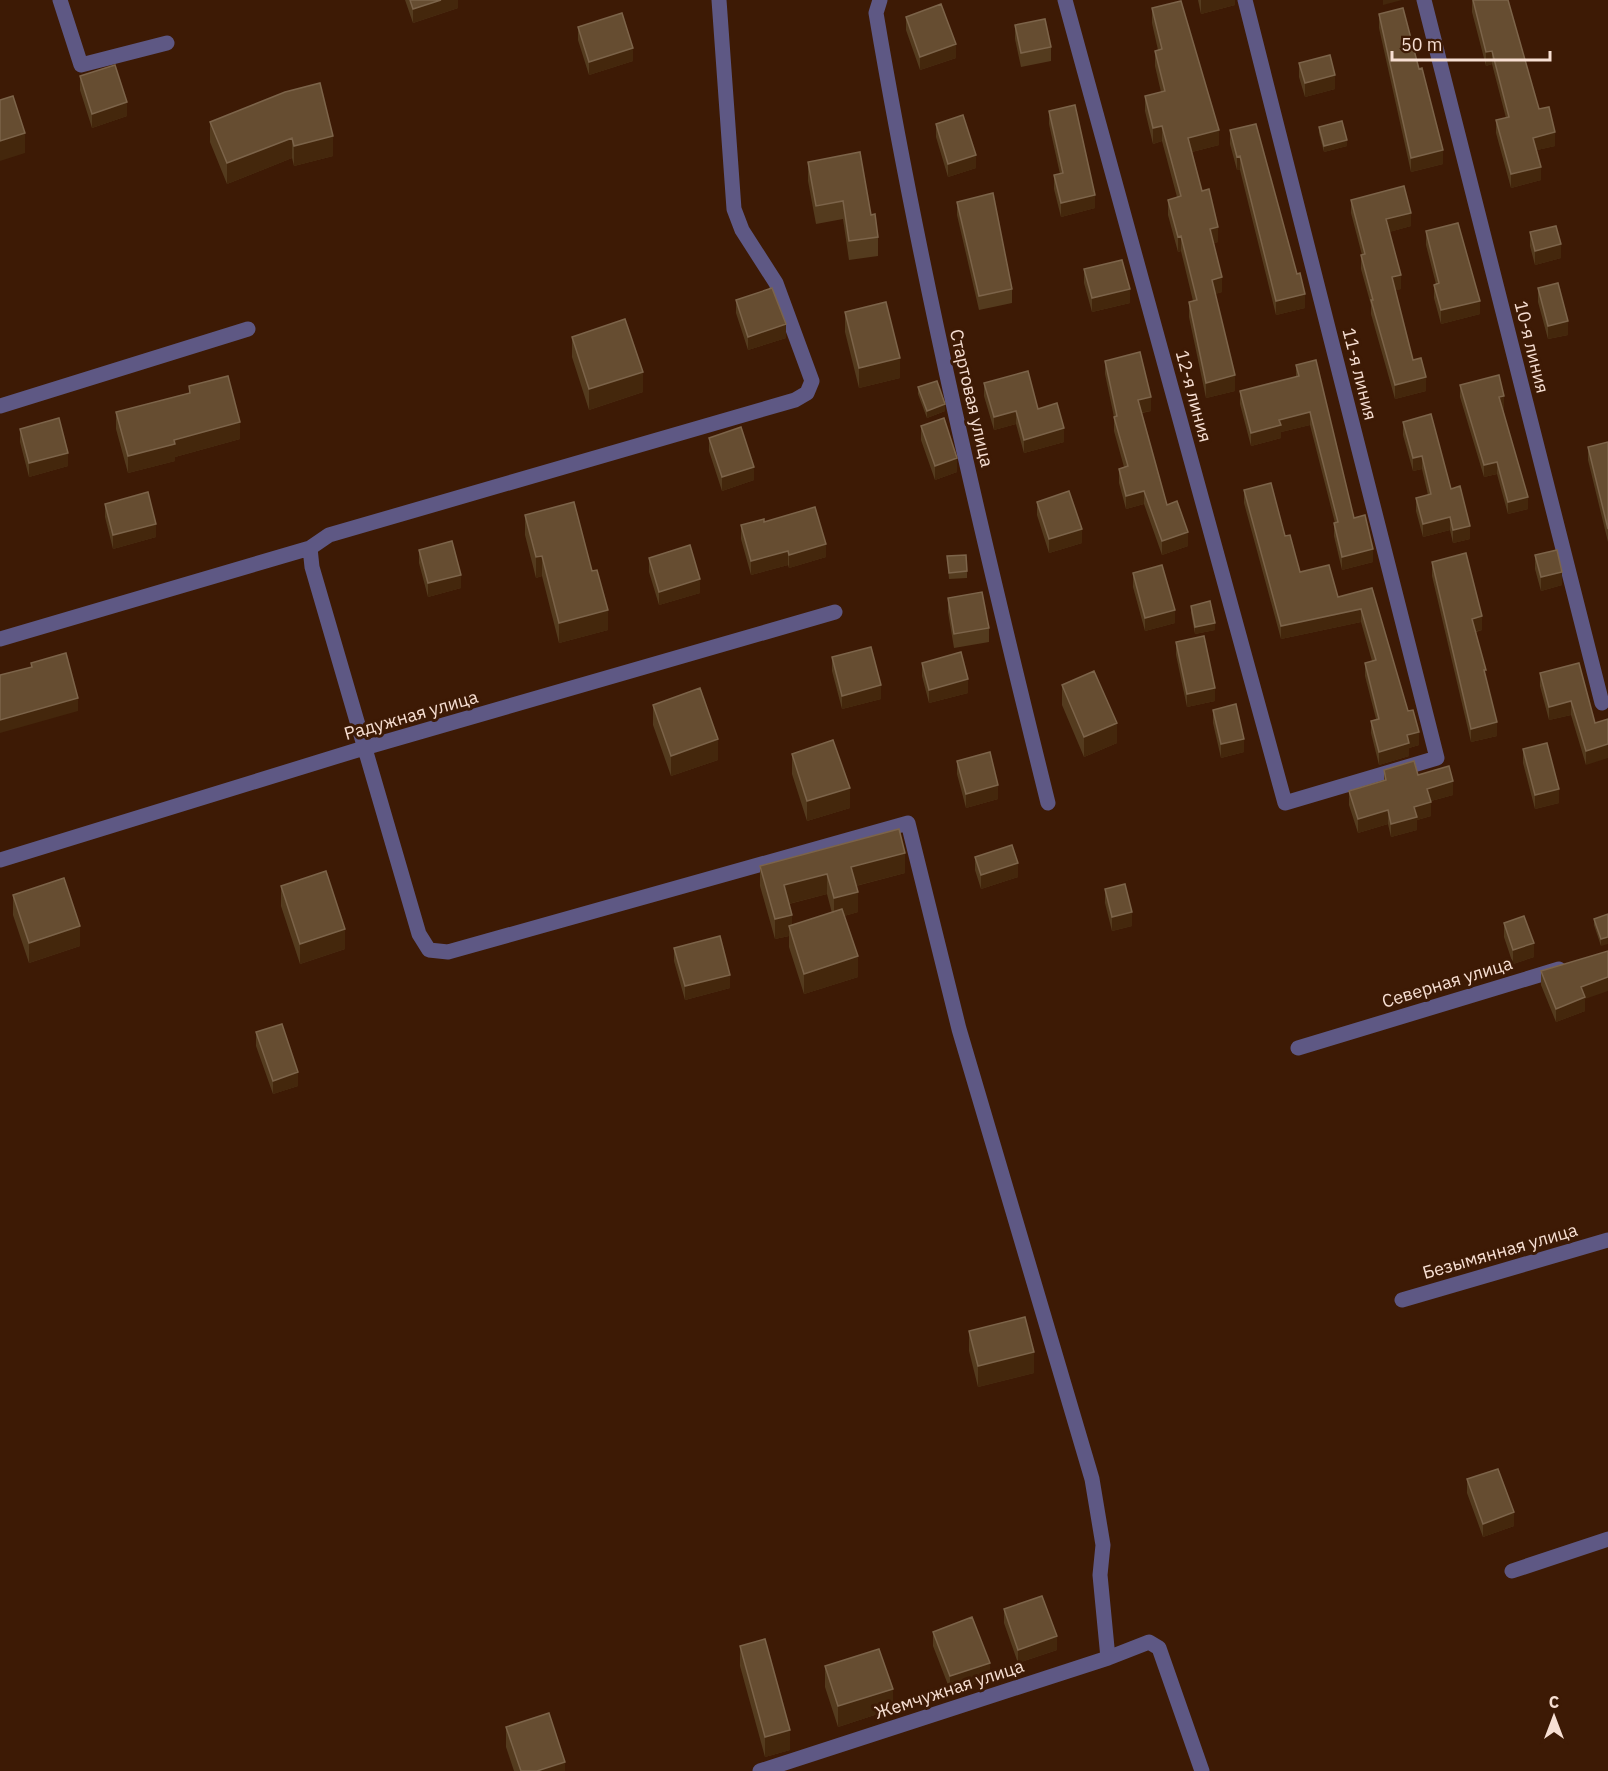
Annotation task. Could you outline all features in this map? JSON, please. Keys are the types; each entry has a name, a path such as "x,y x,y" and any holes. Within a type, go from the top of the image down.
{"street":[{"path":"60,0 81,65 167,43"},
{"path":"0,639 310,548 329,534 795,400 807,393 813,381 776,283 742,230 734,209 719,0"},
{"name":"Стартовая улица","path":"880,0 876,13 903,174 998,600 1048,802"},
{"name":"12-я линия","path":"1065,0 1285,803 1437,758"},
{"name":"11-я линия","path":"1245,0 1437,758"},
{"name":"10-я линия","path":"1424,0 1602,703"},
{"path":"0,406 248,329"},
{"path":"310,548 312,567 419,934 429,950 448,952 908,823 959,1029 1092,1479 1103,1545 1100,1575 1108,1658"},
{"name":"Радужная улица","path":"0,860 364,748 835,612"},
{"name":"Северная улица","path":"1298,1048 1575,964"},
{"name":"Безымянная улица","path":"1402,1300 1608,1240"},
{"path":"1512,1571 1608,1539"},
{"name":"Жемчужная улица","path":"760,1771 1108,1658 1149,1642 1159,1648 1202,1771"}],"building":[{"path":"410,0 441,0 413,9"},
{"path":"1473,0 1508,0 1539,109 1549,107 1555,132 1533,138 1541,167 1511,174 1496,120 1509,117 1492,51 1486,52"},
{"path":"1181,1 1219,130 1188,138 1202,191 1209,189 1218,227 1210,229 1222,277 1212,280 1235,375 1206,383 1189,302 1197,300 1181,236 1178,237 1168,200 1181,196 1162,126 1153,128 1145,96 1165,91 1155,51 1162,49 1152,8"},
{"path":"941,4 956,44 920,57 906,17"},
{"path":"1403,8 1419,69 1422,68 1443,150 1411,158 1379,14"},
{"path":"622,13 633,48 589,62 578,27"},
{"path":"1045,19 1051,47 1021,53 1015,25"},
{"path":"1330,55 1335,75 1305,83 1299,63"},
{"path":"115,65 127,102 92,114 80,76"},
{"path":"320,83 333,136 294,146 292,138 227,163 210,122 285,92"},
{"path":"13,96 25,133 0,141 0,100"},
{"path":"1075,105 1095,195 1061,203 1054,175 1063,173 1049,111"},
{"path":"963,115 976,155 948,164 936,124"},
{"path":"1342,121 1347,140 1324,146 1319,127"},
{"path":"1256,124 1297,274 1300,273 1305,294 1276,301 1240,156 1237,157 1230,130"},
{"path":"860,152 871,215 875,214 878,237 849,241 843,201 816,206 808,162"},
{"path":"1404,186 1411,213 1386,219 1401,275 1392,277 1413,360 1421,358 1426,377 1395,385 1371,300 1373,300 1361,255 1365,254 1351,200"},
{"path":"993,193 1012,289 979,296 957,202"},
{"path":"1458,223 1480,301 1441,310 1434,285 1439,283 1426,231"},
{"path":"1556,226 1561,244 1535,251 1530,232"},
{"path":"1122,260 1130,289 1092,298 1084,269"},
{"path":"1558,283 1568,321 1548,326 1538,288"},
{"path":"772,288 786,324 748,337 736,300"},
{"path":"886,302 900,358 859,368 845,312"},
{"path":"625,319 643,372 589,389 572,337"},
{"path":"1140,352 1151,397 1138,400 1167,505 1177,501 1188,532 1162,541 1144,491 1126,496 1119,469 1128,466 1114,417 1117,416 1105,361"},
{"path":"1316,360 1354,518 1365,515 1373,549 1342,557 1334,523 1338,522 1310,412 1279,420 1281,425 1251,433 1240,391 1299,376 1296,365"},
{"path":"1028,371 1038,409 1057,403 1064,428 1024,440 1016,411 994,417 984,383"},
{"path":"1499,375 1504,396 1499,397 1528,497 1508,502 1497,462 1484,465 1460,385"},
{"path":"228,376 240,422 174,440 175,444 128,456 116,412 190,393 189,386"},
{"path":"937,381 945,404 927,411 918,387"},
{"path":"1431,414 1451,489 1460,486 1470,526 1453,530 1450,517 1423,524 1416,498 1431,494 1422,456 1413,458 1403,422"},
{"path":"59,418 68,453 29,463 20,429"},
{"path":"944,418 957,458 935,466 921,426"},
{"path":"741,427 754,467 722,477 709,438"},
{"path":"1608,442 1608,529 1588,447"},
{"path":"1271,483 1285,536 1290,535 1300,572 1329,565 1338,597 1372,588 1408,711 1413,710 1419,732 1407,735 1409,743 1379,752 1371,721 1379,719 1365,663 1376,660 1361,609 1281,626 1244,490"},
{"path":"1069,491 1082,529 1049,539 1037,502"},
{"path":"148,492 156,524 113,535 105,504"},
{"path":"574,502 592,571 597,570 608,610 559,623 542,556 536,557 525,515"},
{"path":"815,507 826,544 789,555 788,551 751,561 741,525 764,519 764,522"},
{"path":"452,541 461,575 428,583 419,550"},
{"path":"690,545 700,579 659,592 649,558"},
{"path":"1557,550 1562,572 1541,577 1535,555"},
{"path":"1466,553 1482,616 1472,619 1497,722 1471,729 1432,562"},
{"path":"966,555 967,571 949,573 947,556"},
{"path":"1162,565 1175,610 1145,618 1133,573"},
{"path":"982,592 989,628 954,634 948,598"},
{"path":"1210,601 1215,623 1195,627 1191,606"},
{"path":"1204,636 1215,688 1187,694 1176,642"},
{"path":"871,647 881,685 842,696 832,657"},
{"path":"961,652 968,679 929,690 922,663"},
{"path":"66,653 78,698 0,720 0,675 32,667 31,663"},
{"path":"1579,663 1595,723 1608,719 1608,744 1586,751 1571,701 1549,707 1540,673"},
{"path":"1094,671 1117,723 1084,737 1062,685"},
{"path":"700,688 718,739 671,756 653,705"},
{"path":"1236,704 1244,739 1221,744 1213,710"},
{"path":"833,740 850,788 807,801 792,754"},
{"path":"1547,743 1559,789 1535,795 1523,749"},
{"path":"990,752 998,785 966,794 957,761"},
{"path":"1414,761 1418,775 1449,766 1453,781 1427,789 1431,802 1414,807 1417,817 1391,824 1388,810 1358,819 1349,791 1386,780 1384,770"},
{"path":"899,829 905,853 851,867 858,892 834,898 827,874 784,885 792,915 775,919 760,866"},
{"path":"1012,845 1018,863 981,875 975,857"},
{"path":"326,871 345,929 300,944 281,886"},
{"path":"64,878 80,926 29,943 13,895"},
{"path":"1125,884 1132,912 1112,917 1105,889"},
{"path":"842,909 858,956 804,974 789,926"},
{"path":"1608,914 1608,937 1601,939 1594,919"},
{"path":"1524,916 1534,943 1513,950 1504,923"},
{"path":"720,936 730,975 685,986 674,948"},
{"path":"1608,951 1608,977 1581,987 1585,997 1556,1009 1541,971"},
{"path":"282,1024 298,1072 273,1081 256,1032"},
{"path":"1025,1317 1034,1352 978,1366 969,1331"},
{"path":"1498,1469 1514,1512 1483,1524 1467,1479"},
{"path":"1042,1596 1057,1636 1018,1650 1004,1609"},
{"path":"972,1617 990,1663 950,1676 933,1632"},
{"path":"765,1639 790,1730 765,1737 740,1646"},
{"path":"879,1649 893,1689 838,1706 825,1666"},
{"path":"549,1713 565,1762 537,1771 521,1771 506,1727"}]}
